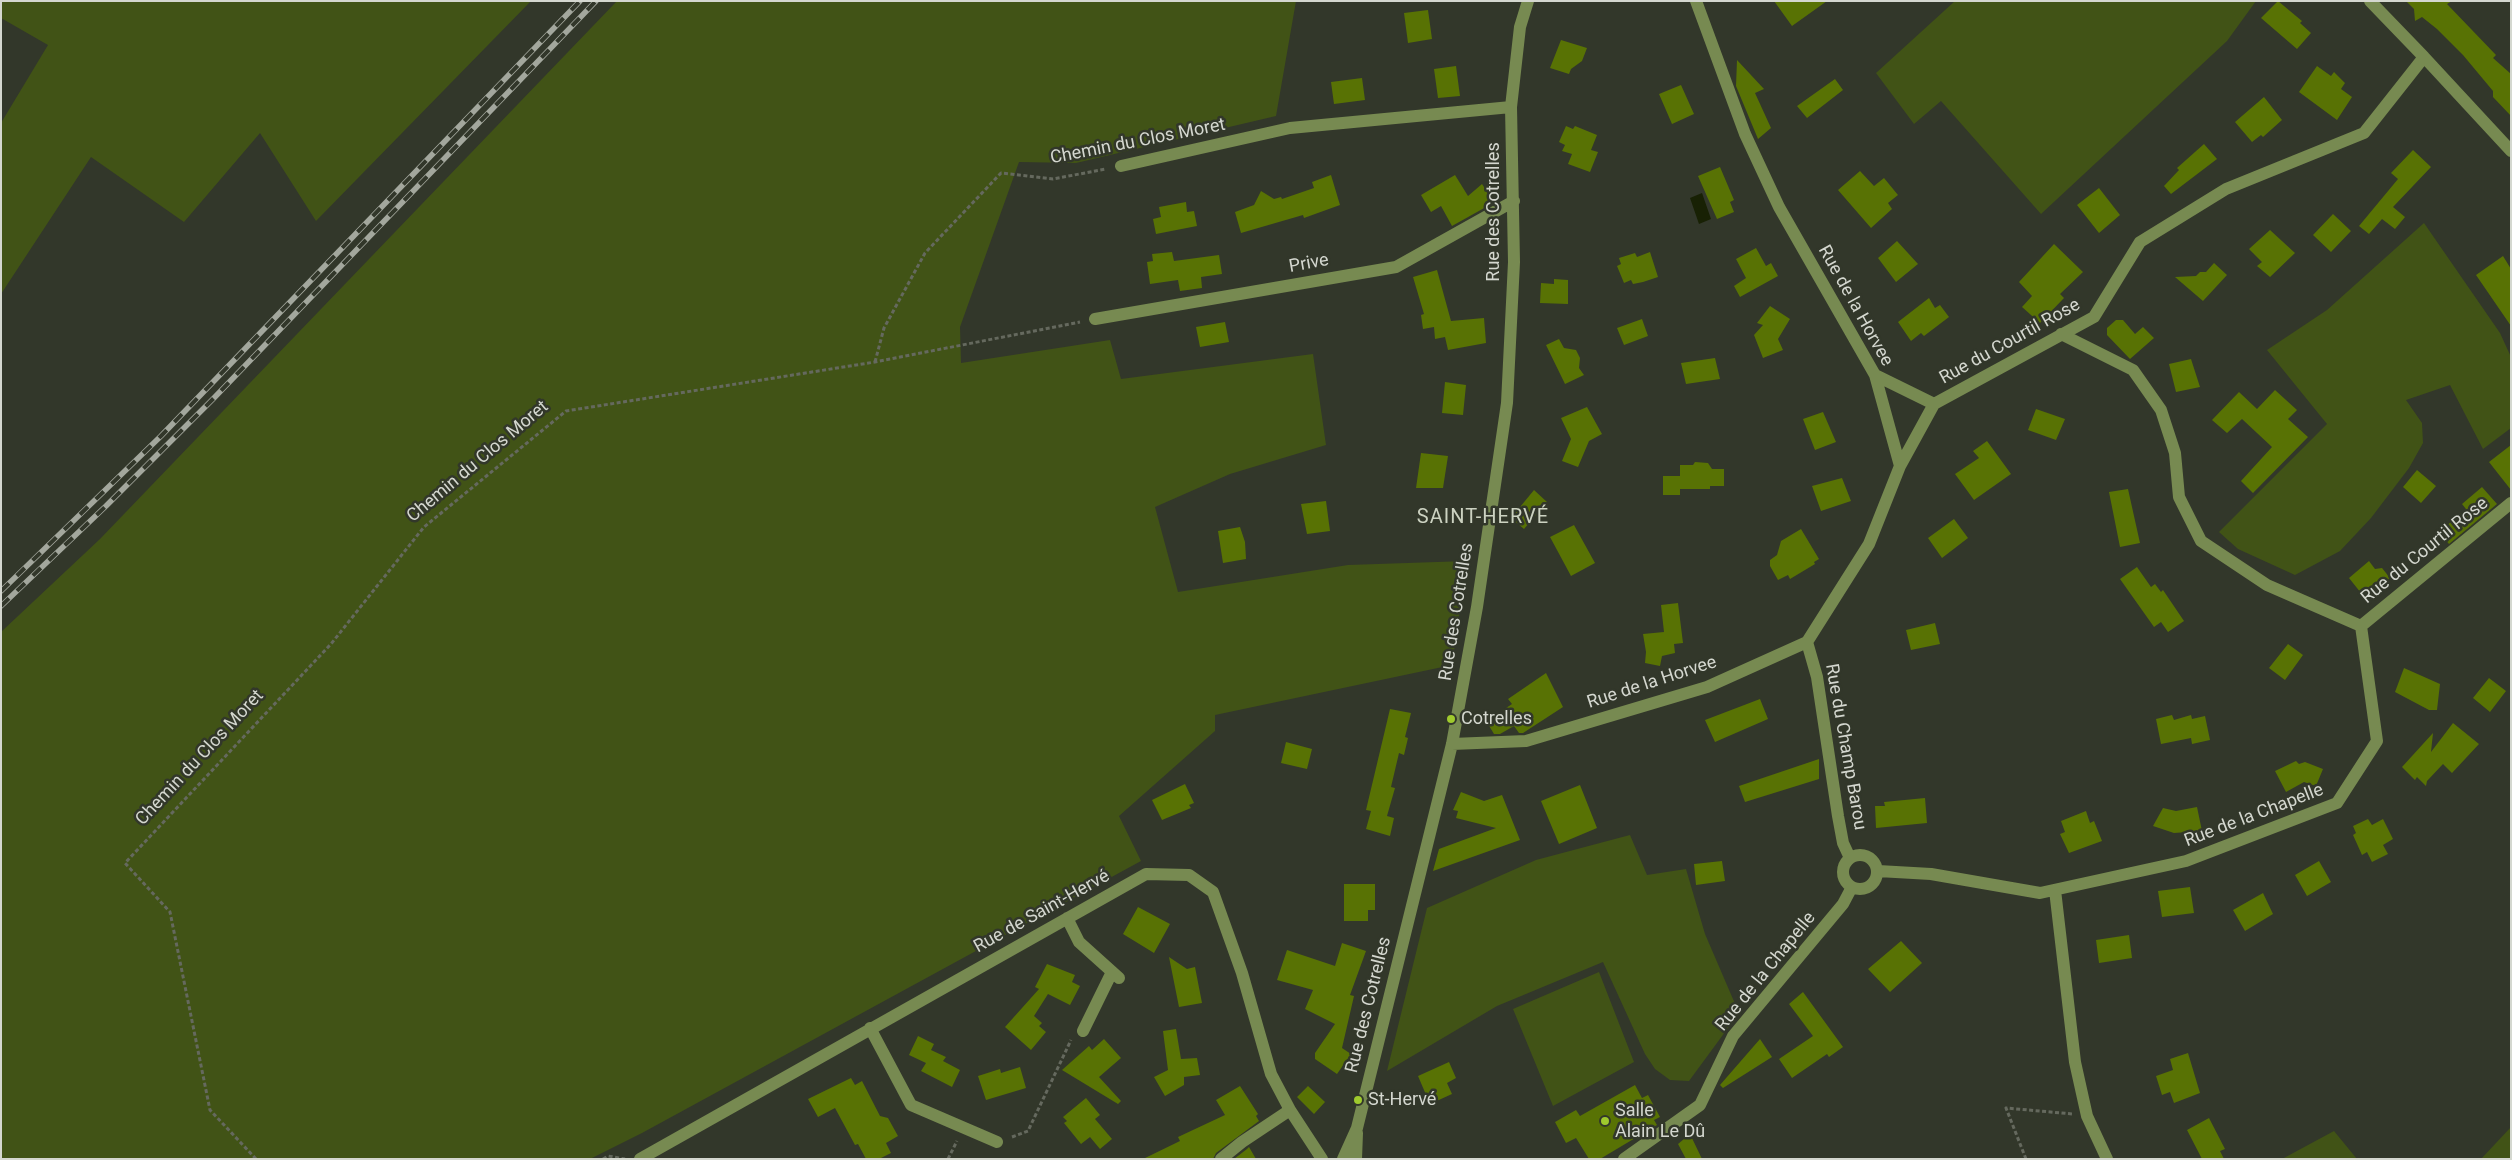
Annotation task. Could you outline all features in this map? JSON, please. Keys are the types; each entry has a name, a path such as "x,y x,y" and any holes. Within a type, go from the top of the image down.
{"street":[{"name":"Rue des Cotrelles","path":"1343,1159 1357,1128 1452,744 1477,607 1507,403 1514,201 1511,107 1520,28 1528,1"},
{"name":"Rue de la Horvee","path":"1696,1 1745,134 1780,207 1875,375 1900,466"},
{"path":"2370,1 2511,151"},
{"name":"Rue du Courtil Rose","path":"1900,466 1934,404 2094,317 2140,242 2226,189 2364,133 2424,57"},
{"name":"Chemin du Clos Moret","path":"1122,166 1290,128 1511,107"},
{"name":"Prive","path":"1095,319 1396,267 1514,201"},
{"path":"2061,334 2133,370 2161,410 2175,454 2179,497 2201,540 2267,584 2361,626"},
{"path":"1875,375 1934,404"},
{"path":"1807,642 1870,544 1900,466"},
{"name":"Rue du Courtil Rose","path":"2361,626 2511,504"},
{"name":"Rue de la Chapelle","path":"1878,871 1931,874 2040,893 2186,861 2337,803 2378,741 2361,626"},
{"name":"Rue de la Horvee","path":"1452,744 1526,741 1707,687 1807,642"},
{"name":"Rue du Champ Barou","path":"1807,642 1817,677 1843,843 1850,858"},
{"path":"1857,854 1868,856 1873,860 1878,871 1874,882 1870,886 1858,889 1852,887 1843,874 1845,864 1857,854"},
{"name":"Rue de Saint-Hervé","path":"640,1159 1146,874 1189,875 1213,892 1242,973 1271,1074 1290,1110 1322,1159"},
{"name":"Rue de la Chapelle","path":"1624,1159 1700,1106 1734,1036 1843,904 1852,887"},
{"path":"2055,890 2075,1062 2087,1116 2107,1159"},
{"path":"1067,918 1079,942 1115,975 1083,1031"},
{"path":"870,1028 911,1105 997,1142"},
{"path":"1221,1159 1242,1142 1290,1110"},
{"name":"Rue des Cotrelles","path":"1356,1159 1357,1128"}],"path":[{"name":"Chemin du Clos Moret","path":"875,362 884,328 925,253 1001,173 1054,179 1122,166"},
{"name":"Chemin du Clos Moret","path":"256,1159 210,1110 170,912 125,863 331,644 424,527 566,411 875,362 1095,319"},
{"path":"997,1142 1028,1131 1074,1034 1083,1031"},
{"path":"2026,1159 2006,1108 2087,1116"},
{"path":"603,1159 608,1156 625,1159"}],"green space":[{"path":"1,1 531,1 316,221 260,133 184,222 91,157 1,294 1,123 48,45 1,18"},
{"path":"617,1 1296,1 1276,116 1076,163 1019,162 960,327 961,363 1110,340 1121,379 1313,354 1326,445 1230,474 1155,507 1178,592 1348,565 1467,561 1452,665 1215,715 1215,731 1119,816 1141,861 642,1133 590,1159 1,1159 1,632 100,539"},
{"path":"1955,1 2256,1 2227,41 2041,214 1941,101 1914,124 1876,73"},
{"path":"2424,223 2500,333 2511,357 2511,428 2483,449 2450,385 2406,400 2422,423 2423,443 2409,468 2371,518 2340,551 2295,575 2238,549 2219,532 2327,424 2267,350 2327,310"},
{"path":"1630,835 1647,875 1686,869 1705,934 1739,1013 1689,1081 1670,1080 1655,1069 1645,1054 1603,962 1497,1006 1387,1071 1427,908 1536,860"},
{"path":"1599,972 1634,1062 1553,1106 1513,1009"},
{"path":"2511,1127 2511,1159 2481,1159"},
{"path":"2334,1131 2357,1159 2282,1159"}],"shaded area":[{"path":"1702,193 1711,219 1699,224 1690,198"}],"building":[{"path":"1774,1 1827,1 1792,26"},
{"path":"2278,1 2302,21 2300,23 2311,33 2297,49 2261,18"},
{"path":"2406,1 2452,1 2447,4 2496,55 2493,58 2511,74 2511,116 2493,97 2493,91 2463,55 2437,29 2422,17 2415,21 2414,9"},
{"path":"1428,10 1432,39 1408,43 1404,13"},
{"path":"1561,40 1587,48 1582,61 1571,69 1569,74 1550,68"},
{"path":"1737,60 1764,89 1755,93 1771,128 1758,139 1736,86"},
{"path":"1456,66 1460,96 1438,98 1434,69"},
{"path":"2317,66 2331,76 2334,72 2345,83 2341,89 2352,97 2337,120 2299,92"},
{"path":"1362,78 1365,100 1334,104 1331,82"},
{"path":"1835,79 1843,90 1807,118 1797,106"},
{"path":"1681,85 1694,114 1672,124 1659,94"},
{"path":"2264,97 2282,120 2263,137 2261,135 2252,142 2235,122"},
{"path":"1566,126 1573,129 1575,126 1597,135 1591,150 1598,152 1590,172 1568,164 1572,154 1562,151 1565,145 1559,142"},
{"path":"2204,144 2217,159 2171,194 2164,186 2179,170 2177,168"},
{"path":"2413,150 2431,167 2393,207 2405,217 2395,229 2382,219 2369,234 2359,226 2398,179 2391,173"},
{"path":"1720,167 1734,200 1730,202 1734,212 1717,219 1698,176"},
{"path":"1860,171 1874,186 1884,178 1898,195 1888,203 1892,209 1871,228 1838,190"},
{"path":"1331,175 1340,205 1304,218 1303,215 1241,233 1235,212 1254,205 1261,191 1274,199 1281,197 1282,199 1314,188 1312,182"},
{"path":"1455,175 1468,196 1482,184 1492,199 1484,204 1486,207 1452,226 1441,206 1431,212 1421,195"},
{"path":"2099,188 2120,215 2099,233 2077,205"},
{"path":"1186,202 1187,212 1194,211 1197,226 1156,234 1153,219 1161,217 1159,207"},
{"path":"2333,214 2351,231 2331,252 2313,235"},
{"path":"2270,230 2295,253 2270,277 2257,266 2262,262 2249,249"},
{"path":"1897,241 1918,264 1896,282 1878,258"},
{"path":"2054,244 2083,272 2060,294 2064,298 2040,323 2022,307 2032,296 2019,282"},
{"path":"1756,248 1766,266 1771,263 1778,276 1740,297 1734,286 1746,278 1736,259"},
{"path":"1172,252 1174,261 1219,255 1222,274 1201,277 1202,288 1180,291 1178,280 1150,284 1147,262 1153,261 1152,254"},
{"path":"1650,252 1658,277 1633,284 1631,280 1624,283 1617,266 1621,264 1619,258 1635,253 1637,257"},
{"path":"2503,256 2511,269 2511,326 2476,275"},
{"path":"2214,263 2227,275 2203,301 2175,277 2196,276 2200,272 2206,272"},
{"path":"1437,270 1451,321 1484,318 1486,343 1448,350 1445,337 1435,339 1434,327 1423,329 1421,315 1424,314 1413,277"},
{"path":"1554,279 1568,280 1568,304 1540,303 1541,283 1554,284"},
{"path":"1929,298 1935,308 1940,305 1949,317 1924,336 1921,333 1911,341 1898,322"},
{"path":"1770,306 1790,319 1778,339 1783,350 1763,358 1754,335 1763,325 1757,323"},
{"path":"1642,319 1648,336 1624,345 1617,328"},
{"path":"2116,320 2123,320 2135,334 2143,327 2154,338 2130,359 2107,335 2107,328"},
{"path":"1225,322 1229,342 1200,347 1196,327"},
{"path":"1559,339 1564,348 1576,350 1580,358 1579,368 1584,375 1565,384 1546,345"},
{"path":"1715,358 1720,379 1686,384 1681,363"},
{"path":"2191,359 2200,387 2176,392 2169,364"},
{"path":"1445,382 1466,385 1463,415 1442,413"},
{"path":"2275,390 2297,410 2288,419 2308,437 2253,493 2241,481 2272,447 2242,419 2227,433 2212,420 2239,392 2257,409"},
{"path":"1587,407 1602,434 1589,441 1578,467 1562,461 1571,439 1561,418"},
{"path":"2036,409 2065,419 2056,440 2028,430"},
{"path":"1823,412 1836,442 1815,450 1803,419"},
{"path":"1987,441 2011,474 1974,500 1955,474 1979,458 1973,451"},
{"path":"2511,445 2511,490 2489,462"},
{"path":"1421,453 1448,456 1443,488 1416,488"},
{"path":"1695,462 1708,463 1712,469 1724,469 1724,486 1710,486 1710,489 1680,489 1680,495 1663,495 1663,476 1680,476 1680,465 1693,465"},
{"path":"2417,470 2436,486 2421,503 2403,487"},
{"path":"1842,478 1851,501 1821,511 1812,486"},
{"path":"2482,487 2497,504 2449,544 2439,532 2466,509 2462,504"},
{"path":"2128,489 2140,543 2120,547 2109,492"},
{"path":"1534,490 1547,502 1524,529 1511,518"},
{"path":"1326,501 1330,531 1307,534 1301,504"},
{"path":"1954,519 1968,538 1942,558 1928,538"},
{"path":"1574,525 1595,563 1571,576 1550,537"},
{"path":"1240,527 1245,542 1246,559 1223,563 1218,531"},
{"path":"1801,529 1819,559 1814,562 1815,564 1790,579 1788,575 1778,580 1770,566 1770,560 1777,555 1781,541"},
{"path":"2369,561 2375,569 2382,568 2390,578 2365,598 2349,578"},
{"path":"2137,567 2151,587 2155,584 2161,592 2163,590 2184,621 2168,632 2161,622 2154,627 2120,579"},
{"path":"1678,603 1683,643 1674,644 1675,653 1662,656 1660,666 1645,663 1646,652 1643,634 1664,632 1661,605"},
{"path":"1935,623 1940,644 1911,650 1906,630"},
{"path":"2288,644 2303,655 2285,680 2269,668"},
{"path":"2404,668 2440,684 2437,710 2429,710 2395,692"},
{"path":"1546,673 1563,707 1523,733 1519,733 1514,726 1500,734 1494,734 1488,724 1505,713 1503,710 1512,704 1508,699"},
{"path":"2489,678 2506,691 2490,712 2473,698"},
{"path":"1760,699 1768,719 1715,742 1705,720"},
{"path":"1390,709 1411,713 1405,737 1408,738 1404,755 1399,753 1391,787 1395,788 1387,816 1394,818 1390,836 1366,829 1371,811 1366,810"},
{"path":"2172,715 2174,720 2191,715 2192,719 2205,716 2210,740 2192,744 2191,738 2161,744 2156,719"},
{"path":"2453,723 2479,744 2452,773 2443,764 2427,781 2426,786 2417,777 2415,780 2402,767 2433,733 2431,752"},
{"path":"1286,742 1312,749 1307,769 1281,763"},
{"path":"1819,759 1819,779 1745,802 1739,786"},
{"path":"2296,761 2299,764 2305,762 2323,769 2316,786 2304,782 2286,792 2275,771"},
{"path":"1185,784 1194,803 1189,805 1191,808 1162,820 1152,800"},
{"path":"1580,785 1597,828 1559,844 1541,801"},
{"path":"1461,792 1484,801 1502,795 1520,840 1433,871 1439,849 1496,828 1456,818 1458,811 1453,810"},
{"path":"1925,798 1927,823 1876,828 1875,806 1885,806 1884,802"},
{"path":"2197,807 2202,831 2174,833 2153,826 2163,808 2176,811"},
{"path":"2086,811 2090,823 2094,821 2102,841 2069,853 2060,834 2065,832 2061,821"},
{"path":"2368,819 2372,825 2383,819 2393,839 2383,845 2388,854 2372,862 2367,852 2362,855 2353,835 2356,833 2353,826"},
{"path":"1722,861 1725,881 1696,885 1694,864"},
{"path":"2319,861 2331,882 2307,896 2295,875"},
{"path":"1344,884 1375,884 1375,910 1368,910 1368,921 1344,921"},
{"path":"2190,887 2194,913 2162,917 2158,891"},
{"path":"2263,893 2273,914 2245,931 2233,910"},
{"path":"1138,907 1170,924 1154,953 1123,934"},
{"path":"2129,935 2132,958 2099,963 2096,940"},
{"path":"1901,941 1922,963 1890,992 1868,969"},
{"path":"1342,943 1366,951 1350,995 1354,996 1342,1048 1351,1054 1337,1074 1315,1059 1315,1053 1335,1024 1305,1009 1313,990 1277,980 1287,950 1335,966"},
{"path":"1169,957 1187,969 1195,967 1202,1003 1179,1007"},
{"path":"1047,964 1075,975 1072,982 1080,986 1070,1005 1048,994 1034,1016 1042,1023 1039,1026 1046,1032 1031,1050 1005,1027 1039,989 1035,987"},
{"path":"1803,992 1843,1047 1829,1057 1827,1054 1792,1078 1779,1059 1813,1036 1789,1004"},
{"path":"1176,1029 1181,1059 1197,1058 1200,1075 1184,1077 1184,1085 1165,1096 1154,1077 1168,1070 1163,1031"},
{"path":"918,1036 934,1044 931,1050 946,1057 943,1061 960,1070 952,1087 921,1071 926,1063 909,1055"},
{"path":"1104,1039 1121,1058 1099,1077 1121,1101 1118,1104 1062,1070 1089,1046 1092,1050"},
{"path":"1760,1039 1772,1057 1723,1088 1720,1085"},
{"path":"2188,1053 2200,1093 2174,1103 2170,1092 2162,1095 2156,1076 2173,1070 2170,1059"},
{"path":"1449,1062 1456,1078 1447,1083 1452,1094 1430,1104 1418,1076"},
{"path":"1020,1067 1026,1088 986,1100 978,1076 1000,1069 1001,1073"},
{"path":"851,1078 855,1085 862,1081 880,1116 888,1118 898,1136 886,1143 891,1153 879,1159 866,1159 858,1144 855,1145 835,1108 818,1117 808,1099"},
{"name":"Salle Alain Le Dû","path":"1635,1085 1642,1098 1648,1095 1660,1117 1654,1120 1657,1125 1600,1159 1589,1159 1576,1138 1566,1143 1555,1122 1576,1110 1580,1116"},
{"path":"1240,1086 1258,1114 1256,1116 1259,1121 1216,1153 1213,1159 1143,1159 1180,1141 1178,1137 1225,1115 1216,1100"},
{"path":"1308,1086 1325,1102 1314,1114 1297,1097"},
{"path":"1086,1098 1100,1115 1095,1119 1112,1139 1100,1149 1090,1137 1081,1144 1064,1123 1067,1121 1063,1117"},
{"path":"2209,1118 2225,1149 2220,1151 2224,1159 2202,1159 2187,1130"},
{"path":"1690,1134 1702,1159 1686,1159 1678,1144"},
{"path":"1249,1147 1256,1159 1234,1159 1247,1149"}],"railway":[{"path":"1,591 161,436 580,1"},
{"path":"1,606 106,506 213,399 596,1"}],"place":[{"name":"Cotrelles","path":"1451,719"},
{"name":"St-Hervé","path":"1358,1100"},
{"name":"Salle Alain Le Dû","path":"1605,1121"}],"district":[{"name":"SAINT-HERVÉ","path":"1483,518"}]}
